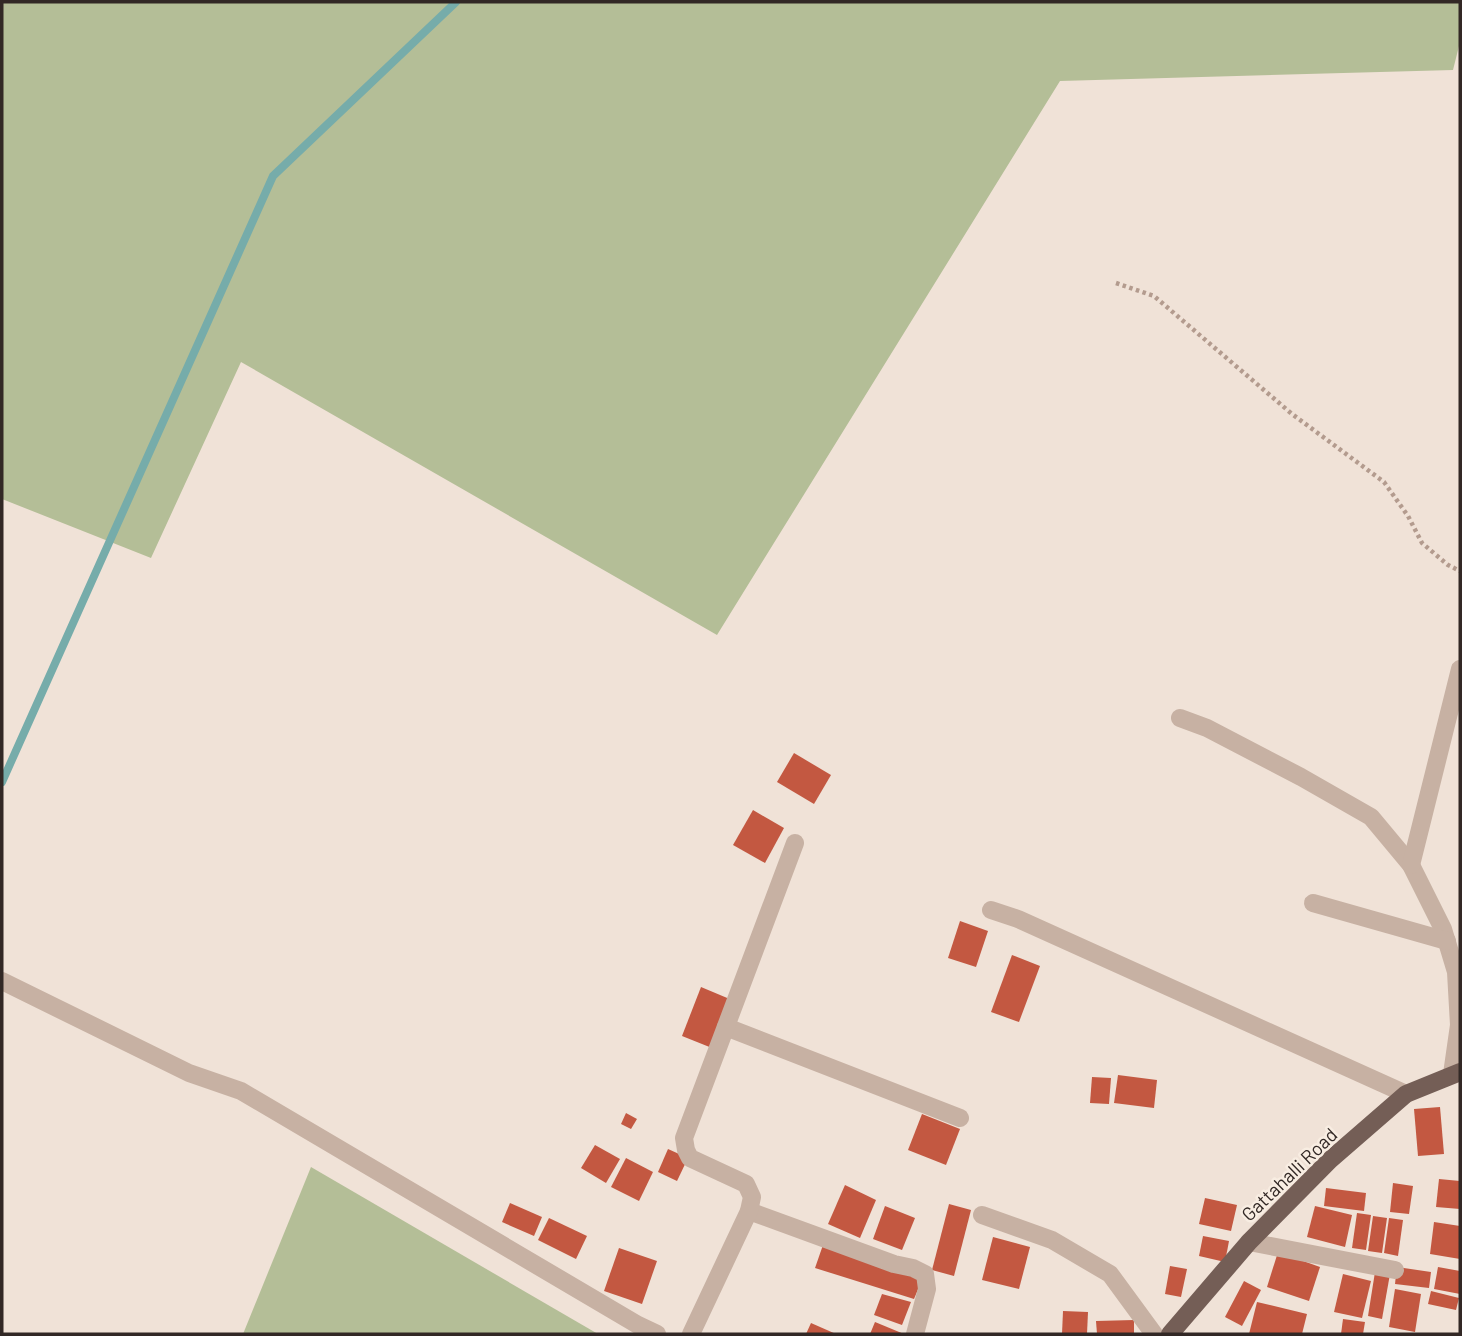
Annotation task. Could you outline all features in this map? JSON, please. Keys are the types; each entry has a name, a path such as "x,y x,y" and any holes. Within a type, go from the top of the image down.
{"main road":[{"name":"Gattahalli Road","path":"1170,1334 1249,1242 1330,1160 1406,1094 1456,1073"}],"street":[{"path":"1411,865 1460,669"},
{"path":"1180,718 1301,777 1371,817 1411,865 1443,929 1456,972 1459,1026 1456,1073"},
{"path":"691,1334 749,1211 752,1197 746,1184 690,1158 684,1138 795,843"},
{"path":"1313,902 1447,942"},
{"path":"991,910 1018,919 1406,1094"},
{"path":"2,981 189,1073 241,1091 657,1334"},
{"path":"726,1027 960,1118"},
{"path":"749,1211 925,1274 927,1289 915,1334"},
{"path":"982,1215 1052,1240 1110,1274 1154,1334"},
{"path":"1249,1242 1395,1270"}],"path":[{"path":"1116,283 1154,296 1292,414 1384,482 1408,516 1422,543 1448,565 1460,571"}],"green space":[{"path":"2,2 1460,2 1460,42 1453,70 1060,81 717,635 241,362 151,558 2,499"},
{"path":"311,1167 598,1334 243,1334"}],"building":[{"path":"794,753 831,775 814,804 777,782"},
{"path":"753,810 784,828 765,863 733,845"},
{"path":"960,921 988,931 976,967 948,958"},
{"path":"1012,955 1040,966 1019,1022 991,1012"},
{"path":"701,987 732,1000 712,1048 682,1036"},
{"path":"1118,1075 1157,1080 1154,1108 1114,1103"},
{"path":"1092,1077 1111,1078 1109,1104 1090,1103"},
{"path":"1440,1107 1444,1154 1418,1156 1414,1109"},
{"path":"626,1113 637,1119 631,1129 621,1124"},
{"path":"922,1114 960,1129 946,1165 908,1150"},
{"path":"595,1145 620,1159 606,1183 581,1168"},
{"path":"668,1149 688,1158 677,1181 658,1172"},
{"path":"626,1158 653,1172 639,1201 611,1187"},
{"path":"1439,1179 1460,1181 1460,1209 1436,1207"},
{"path":"1393,1183 1413,1186 1409,1214 1390,1212"},
{"path":"845,1185 876,1200 860,1238 828,1224"},
{"path":"1326,1188 1366,1193 1364,1211 1324,1206"},
{"path":"1205,1198 1237,1205 1231,1231 1199,1224"},
{"path":"510,1203 542,1217 534,1236 502,1222"},
{"path":"949,1204 971,1210 954,1276 932,1270"},
{"path":"885,1206 915,1218 902,1250 873,1239"},
{"path":"1315,1206 1352,1215 1345,1247 1307,1237"},
{"path":"1357,1213 1371,1215 1366,1250 1352,1248"},
{"path":"1373,1216 1387,1218 1382,1253 1368,1251"},
{"path":"549,1218 587,1236 576,1259 538,1240"},
{"path":"1389,1218 1403,1220 1398,1256 1384,1253"},
{"path":"1434,1222 1460,1226 1460,1259 1430,1254"},
{"path":"1203,1236 1229,1241 1225,1262 1199,1256"},
{"path":"993,1237 1030,1247 1019,1289 982,1280"},
{"path":"823,1245 922,1280 914,1299 815,1268"},
{"path":"619,1248 657,1261 642,1304 604,1291"},
{"path":"1278,1252 1320,1267 1309,1301 1267,1287"},
{"path":"1170,1266 1187,1269 1181,1297 1165,1294"},
{"path":"1397,1267 1431,1272 1429,1288 1395,1284"},
{"path":"1438,1267 1460,1271 1460,1294 1434,1289"},
{"path":"1375,1272 1390,1274 1382,1319 1368,1316"},
{"path":"1343,1274 1371,1281 1362,1318 1334,1312"},
{"path":"1244,1281 1261,1290 1242,1326 1225,1317"},
{"path":"1395,1289 1421,1294 1415,1332 1389,1327"},
{"path":"1431,1291 1459,1298 1456,1310 1428,1304"},
{"path":"882,1294 911,1302 902,1325 874,1315"},
{"path":"1257,1302 1307,1314 1302,1334 1249,1334"},
{"path":"1063,1311 1088,1312 1087,1334 1062,1334"},
{"path":"1343,1319 1365,1322 1363,1334 1341,1334"},
{"path":"1134,1320 1134,1334 1097,1334 1096,1321"},
{"path":"875,1322 904,1334 870,1334"},
{"path":"811,1323 836,1334 806,1334"}],"waterway":[{"path":"2,782 273,176 456,2"}]}
